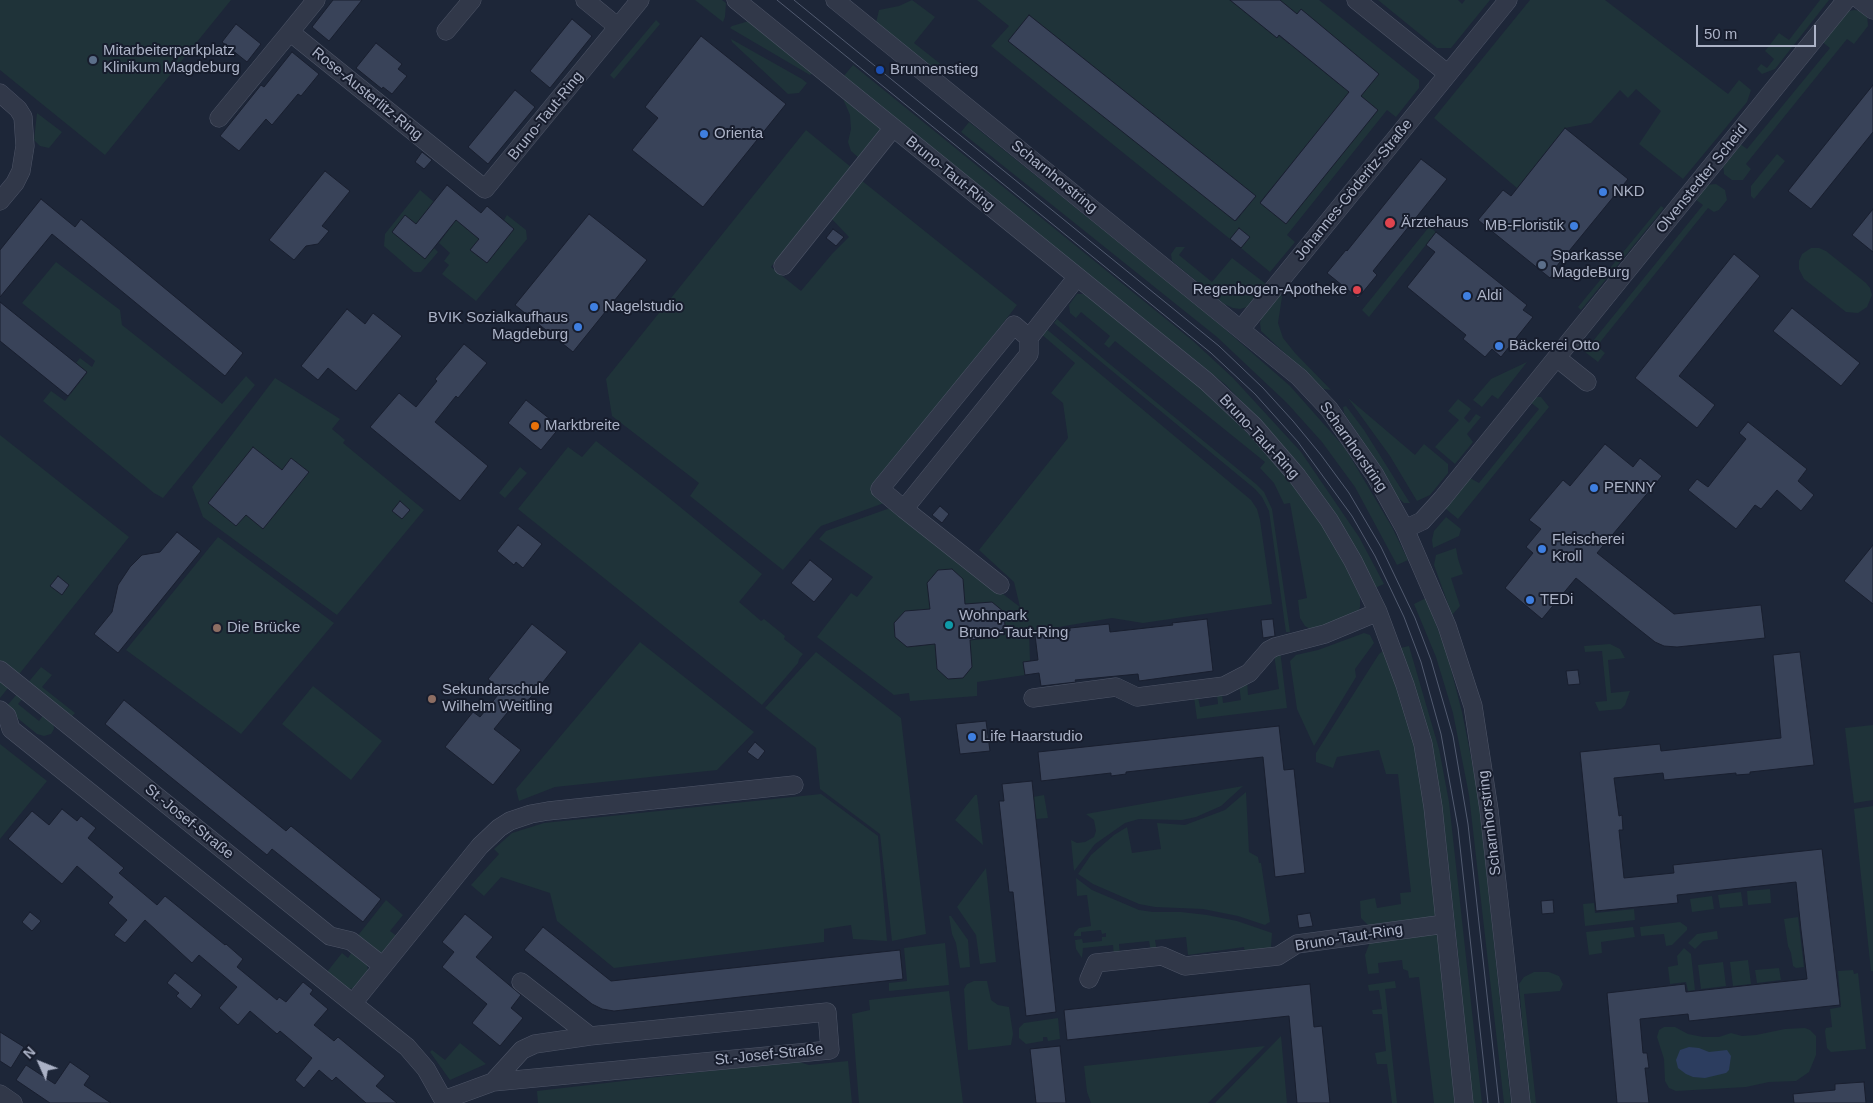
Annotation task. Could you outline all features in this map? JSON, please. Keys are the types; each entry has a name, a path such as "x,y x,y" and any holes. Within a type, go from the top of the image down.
{"street":[{"path":"219,118 316,0"},
{"path":"446,31 472,0"},
{"path":"585,0 618,26"},
{"name":"Bruno-Taut-Ring","path":"444,156 485,190 640,0"},
{"name":"Bruno-Taut-Ring","path":"736,0 1193,370 1254,426 1296,476 1329,520 1360,575 1378,612 1423,744 1433,807 1464,1103"},
{"name":"Scharnhorstring","path":"835,0 1299,377 1322,401 1368,464 1405,528 1447,626 1466,683 1475,718 1489,810 1521,1103"},
{"path":"1356,0 1448,74"},
{"name":"Johannes-Göderitz-Straße","path":"1241,329 1508,0"},
{"name":"Olvenstedter Scheid","path":"1405,528 1422,521 1436,506 1846,0"},
{"path":"1860,0 1873,10"},
{"name":"Rose-Austerlitz-Ring","path":"290,32 444,156"},
{"path":"0,93 18,109 23,118 25,146 21,171 15,183 0,201"},
{"name":"Bruno-Taut-Ring","path":"783,266 893,128"},
{"path":"904,509 1029,354 1029,338 1078,277"},
{"path":"1000,585 880,489 1014,326 1029,338"},
{"path":"1557,358 1587,382"},
{"path":"1033,698 1116,687 1138,697 1224,686 1248,674 1269,650 1275,647 1325,634 1378,612"},
{"name":"St.-Josef-Straße","path":"0,670 330,936 351,941 383,966"},
{"name":"St.-Josef-Straße","path":"0,710 7,716 6,728 352,1003 415,1056 426,1069 445,1102 494,1082 830,1050 827,1012 590,1036 528,1046 522,1050 494,1082"},
{"path":"352,1003 480,846 499,828 510,821 548,811 794,785"},
{"name":"Bruno-Taut-Ring","path":"1089,979 1096,963 1162,956 1185,966 1278,956 1297,944 1445,924"},
{"path":"521,982 590,1036"},
{"path":"0,1094 13,1103"}],"shaded area":[{"name":"Mitarbeiterparkplatz Klinikum Magdeburg","path":"0,0 231,0 105,155 0,70"},
{"path":"695,0 722,0 726,3 723,22"},
{"path":"912,0 935,17 914,43 952,73 942,75 876,23 879,10 899,6"},
{"path":"977,0 1230,0 1277,38 1279,36 1289,44 1292,41 1295,48 1340,85 1352,89 1260,202 1286,224 1378,110 1361,96 1379,74 1301,9 1297,14 1280,0 1319,0 1419,80 1419,88 1396,117 1387,110 1287,235 1295,242 1270,272 1241,248 1249,237 1239,229 1230,239 991,46 1009,26","holes":["1029,15 1256,196 1236,221 1008,41"]},
{"path":"1378,0 1458,0 1462,4 1465,0 1490,0 1451,48 1437,48"},
{"path":"1530,0 1605,0 1728,94 1739,80 1751,90 1747,102 1683,179 1639,144 1661,111 1636,89 1628,98 1620,90 1591,123 1565,128 1517,188 1434,118"},
{"path":"1820,0 1829,0 1775,69 1762,74 1757,69 1761,64 1767,68 1774,59 1765,51 1779,33 1789,40"},
{"path":"1854,10 1863,11 1867,14 1868,26 1854,44 1847,39 1746,164 1751,169 1743,180 1732,180 1724,174 1723,164 1739,143 1747,149 1830,48 1821,41 1842,16"},
{"path":"656,20 660,24 614,79 610,75"},
{"path":"749,21 812,73 810,75 730,28"},
{"path":"731,39 807,83 799,93 788,94"},
{"path":"853,65 1193,341 1233,378 1301,452 1359,537 1384,584 1375,588 1262,423 1226,385 843,77"},
{"path":"843,99 881,127 877,137 860,159 851,151 848,142 851,129 850,115"},
{"path":"37,113 62,132 49,148 40,146 34,140"},
{"path":"969,122 1203,310 1290,386 1345,448 1392,527 1408,560 1397,565 1355,487 1322,442 1287,403 1217,337 961,132"},
{"path":"806,130 852,168 771,267 801,291 849,237 830,217 861,180 1017,305 872,493 884,503 821,526 783,570 690,496 699,483 612,416 606,379"},
{"path":"1777,154 1785,161 1754,199 1751,196 1751,186"},
{"path":"1716,184 1725,190 1727,200 1719,210 1714,212 1708,208 1597,346 1605,353 1598,362 1576,345 1580,340 1589,346 1703,205 1695,199 1706,185"},
{"path":"420,190 434,202 416,224 405,216 392,232 425,259 434,248 438,252 421,272 414,272 384,246 385,234"},
{"path":"1661,206 1664,208 1581,310 1578,307"},
{"path":"507,215 526,230 527,239 476,301 442,274 449,265 444,261 450,253 439,243 456,220 479,239 470,250 487,263 514,229 504,220"},
{"path":"1429,227 1436,232 1369,317 1362,310"},
{"path":"1176,247 1185,247 1179,255 1212,282 1232,258 1266,284 1247,307 1233,308 1224,304 1172,261 1171,254"},
{"path":"1811,248 1819,248 1826,251 1866,283 1872,295 1867,307 1858,313 1846,312 1804,279 1799,269 1799,261 1802,254"},
{"path":"56,262 120,310 122,325 222,404 246,376 255,385 163,498 154,493 43,401 51,391 65,401 87,373 76,363 80,358 92,367 95,361 22,303"},
{"path":"1280,293 1282,297 1278,323 1283,338 1331,390 1323,389 1261,331 1260,323 1263,312"},
{"path":"1077,294 1088,296 1204,390 1274,460 1307,500 1336,547 1360,596 1358,612 1312,630 1305,626 1300,618 1298,600 1307,598 1290,503 1284,504 1274,483 1260,468 1265,462 1115,341 1109,348 1104,344 1110,336 1081,312 1076,318 1070,313 1069,305"},
{"path":"1057,319 1264,492 1272,509 1290,632 1286,632 1269,511 1262,497 1255,489 1054,323"},
{"path":"1044,327 1251,500 1257,509 1260,520 1272,604 1143,623 1112,618 1029,632 1030,661 1023,663 1025,675 977,682 977,696 910,701 909,693 894,695 817,637 851,593 857,597 873,577 819,539 826,531 890,508 1020,607 1014,582 979,550 1068,438 1063,403 1051,393 1075,363 1040,333"},
{"path":"1527,362 1498,399 1492,395 1482,407 1473,400 1491,379"},
{"path":"275,378 340,419 332,429 345,440 343,443 424,510 337,615 203,517 192,487"},
{"path":"1534,397 1541,397 1549,407 1458,519 1445,508 1470,478 1479,483 1539,409 1530,402"},
{"path":"1348,398 1415,455 1424,444 1448,464 1448,473 1430,495 1417,501 1390,456"},
{"path":"1458,399 1471,409 1464,418 1469,423 1476,414 1481,417 1467,434 1473,442 1455,464 1435,447 1459,420 1448,411"},
{"path":"1346,406 1364,430 1410,503 1404,503 1397,497 1344,413 1343,407"},
{"path":"0,435 129,537 0,698"},
{"path":"596,441 762,574 739,602 761,621 764,619 785,636 784,639 803,654 798,663 762,705 518,509 568,447 582,457"},
{"path":"520,467 527,473 505,498 499,493"},
{"path":"1446,517 1461,529 1459,536 1433,548 1434,531"},
{"name":"Die Brücke","path":"218,537 334,623 241,734 126,650"},
{"path":"1456,548 1463,574 1451,578 1460,606 1452,615 1434,565 1436,555"},
{"path":"1426,598 1447,654 1462,712 1478,793 1511,1103 1504,1103 1469,795 1453,713 1436,657 1414,604"},
{"path":"1364,633 1370,635 1374,643 1355,669 1356,677 1314,746 1297,709 1290,661 1296,655 1318,650"},
{"path":"640,642 754,732 717,770 555,787 519,801 516,789"},
{"path":"1610,644 1620,649 1625,658 1608,660 1611,693 1630,691 1625,705 1621,709 1599,711 1595,702 1607,701 1602,651 1585,652 1584,646"},
{"path":"1409,646 1439,749 1449,802 1482,1103 1470,1103 1457,970 1459,963 1444,823 1439,791 1400,648"},
{"path":"1280,650 1287,708 1197,719 1194,697 1198,697 1200,707 1218,704 1217,694 1222,694 1223,703 1241,700 1239,685 1247,680 1248,695 1279,689 1274,654"},
{"path":"1384,650 1412,722 1429,831 1437,913 1429,920 1369,926 1361,918 1360,901 1375,898 1377,908 1401,904 1400,893 1411,892 1398,774 1386,774 1379,750 1337,757 1333,768 1316,762 1316,753 1379,654"},
{"path":"816,652 901,718 926,934 892,941 880,834 820,789 816,748 765,708"},
{"path":"41,667 52,675 42,687 75,713 68,720 26,685"},
{"path":"313,686 382,741 351,780 282,724"},
{"path":"18,693 24,697 18,704 39,721 44,714 53,721 54,729 51,734 44,736 37,734 5,708"},
{"path":"1873,725 1873,800 1854,803 1845,728"},
{"path":"0,744 47,781 0,839"},
{"path":"1243,786 1221,806 1196,817 1182,820 1139,819 1125,823 1095,844 1074,871 1071,840 1077,843 1085,842 1094,837 1096,831 1094,820 1086,814"},
{"path":"1246,792 1249,852 1258,857 1259,863 1261,863 1270,922 1265,925 1238,916 1203,909 1155,907 1139,904 1093,884 1078,874 1091,855 1114,835 1127,827 1132,853 1161,849 1157,823 1185,825 1225,810"},
{"path":"821,794 878,836 887,941 853,939 851,925 824,929 824,942 614,968 557,921 550,893 501,877 484,896 471,885 499,854 494,849 512,833 544,823"},
{"path":"975,795 977,795 983,845 955,820"},
{"path":"1044,795 1048,818 1036,819 1033,797"},
{"path":"1873,806 1873,971 1871,971 1854,809"},
{"path":"986,868 996,962 980,964 976,935 957,907"},
{"path":"1076,878 1092,890 1139,910 1207,915 1237,921 1272,933 1271,947 1269,950 1245,954 1244,947 1188,955 1186,937 1155,940 1157,951 1151,951 1149,941 1119,944 1120,955 1114,955 1113,945 1083,948 1082,958 1076,949 1075,940 1082,939 1083,943 1102,941 1102,937 1106,937 1106,933 1102,934 1101,930 1081,932 1081,936 1074,936 1074,933 1079,928 1091,926 1087,895 1077,896"},
{"path":"1770,889 1771,903 1748,905 1747,891"},
{"path":"1741,892 1743,906 1720,908 1718,895"},
{"path":"1712,896 1714,909 1692,912 1690,899"},
{"path":"386,900 403,915 390,931 398,937 387,951 375,954 356,938"},
{"path":"1594,903 1595,913 1634,909 1635,920 1585,926 1583,904"},
{"path":"949,916 951,916 968,940 970,967 960,968"},
{"path":"1798,917 1804,967 1796,968 1793,966 1788,946 1784,919"},
{"path":"1680,922 1687,927 1687,930 1672,945 1666,946 1664,934 1641,936 1640,927"},
{"path":"1633,927 1635,937 1601,942 1602,953 1589,955 1586,932"},
{"path":"1717,931 1718,939 1703,941 1695,949 1688,943 1697,934"},
{"path":"1435,933 1438,937 1455,1103 1434,1103 1419,977 1409,978 1408,971 1403,969 1402,960 1378,963 1379,973 1368,974 1365,955 1370,942"},
{"path":"945,943 949,985 889,991 889,983 907,981 904,948"},
{"path":"1684,948 1691,954 1695,990 1688,991 1686,982 1670,984 1668,967 1678,965 1677,956"},
{"path":"353,950 367,962 368,973 356,988 347,989 327,972 342,953 348,958"},
{"path":"1748,960 1751,984 1733,986 1730,962"},
{"path":"1723,962 1726,986 1701,989 1698,965"},
{"path":"1779,968 1781,980 1757,983 1755,970"},
{"path":"1853,970 1854,974 1858,973 1866,1049 1831,1052 1827,1048 1825,1031 1826,1028 1832,1027 1830,1009 1841,1007 1838,971"},
{"path":"1534,972 1549,972 1559,976 1563,984 1560,991 1524,994 1536,1103 1529,1103 1519,984 1524,977"},
{"path":"974,981 987,981 991,1000 998,1005 1009,1007 1013,1034 1011,1045 968,1050 964,989 967,984"},
{"path":"1395,981 1396,988 1385,989 1397,1103 1392,1103 1387,1064 1377,1064 1375,1053 1386,1051 1382,1014 1373,1014 1372,1010 1382,1009 1379,990 1369,991 1368,985"},
{"path":"949,991 963,1103 859,1103 852,1014 870,1010 869,1000"},
{"path":"1058,1018 1060,1039 1048,1041 1047,1037 1043,1037 1043,1041 1026,1044 1019,1038 1019,1028 1024,1023"},
{"path":"1664,1027 1675,1027 1688,1034 1703,1037 1719,1037 1731,1033 1742,1036 1756,1035 1785,1029 1805,1028 1816,1036 1816,1055 1809,1072 1796,1081 1769,1082 1746,1087 1676,1091 1669,1088 1665,1081 1664,1059 1657,1037 1659,1030"},
{"path":"1281,1036 1287,1103 1215,1103"},
{"path":"460,1043 486,1064 450,1080 430,1052 432,1050 445,1060"},
{"path":"1265,1046 1208,1103 1091,1103 1087,1092 1084,1066"},
{"path":"796,1061 809,1065 848,1061 852,1103 538,1103 537,1091"}],"water":[{"path":"1689,1047 1709,1052 1727,1050 1731,1056 1729,1070 1726,1073 1705,1078 1686,1074 1678,1068 1676,1060 1680,1050"}],"building":[{"path":"333,0 362,0 329,41 312,27"},
{"path":"1230,0 1280,0 1297,14 1301,9 1379,74 1361,96 1378,110 1286,224 1260,203 1349,92 1279,35 1277,38"},
{"path":"1029,15 1256,196 1235,221 1008,41"},
{"path":"572,19 592,36 550,88 530,71"},
{"path":"236,24 261,44 247,62 222,42"},
{"name":"Orienta","path":"701,36 786,104 703,207 632,150 658,118 645,107"},
{"path":"376,43 402,64 398,69 407,76 392,94 383,87 382,89 356,68"},
{"path":"292,52 319,74 301,96 298,94 272,125 266,119 239,151 220,136 261,85 264,87"},
{"path":"1873,85 1873,132 1811,209 1788,191"},
{"path":"515,90 535,107 488,164 468,147"},
{"path":"1565,128 1628,179 1556,267 1558,268 1550,278 1478,220 1503,190 1511,196"},
{"path":"422,152 432,160 424,169 415,162"},
{"name":"Ärztehaus","path":"1421,159 1447,179 1373,271 1377,275 1358,298 1327,273"},
{"path":"325,171 350,191 322,226 329,231 318,244 306,246 294,260 269,240"},
{"path":"447,185 481,213 487,206 514,229 487,263 470,250 479,239 456,220 425,259 392,232 405,215 416,224"},
{"path":"41,199 75,227 81,219 243,353 225,376 52,234 0,297 0,250"},
{"path":"1873,209 1873,252 1852,235"},
{"path":"589,214 647,260 573,352 515,305"},
{"path":"1239,228 1250,237 1241,248 1230,239"},
{"path":"833,229 844,237 836,246 826,238"},
{"name":"Aldi","path":"1436,232 1527,305 1523,310 1533,317 1501,357 1492,349 1485,357 1463,339 1466,335 1407,287 1435,252 1426,245"},
{"path":"1734,254 1760,276 1679,376 1715,405 1697,428 1635,378"},
{"path":"0,302 87,372 68,396 0,341"},
{"path":"1792,308 1860,363 1841,386 1773,331"},
{"path":"347,309 365,324 373,313 402,336 356,391 328,368 318,380 301,366"},
{"path":"464,344 487,363 435,422 488,466 460,501 370,427 399,393 416,407 437,381 435,379"},
{"path":"526,400 560,427 541,450 508,423"},
{"path":"1748,422 1807,469 1798,481 1814,495 1801,511 1777,490 1761,509 1755,505 1736,529 1688,490 1697,479 1708,487 1746,439 1739,433"},
{"path":"1605,444 1633,467 1640,458 1662,476 1597,553 1674,614 1761,605 1765,638 1677,647 1664,646 1655,642 1576,578 1542,619 1505,588 1533,553 1526,547 1541,529 1529,520 1563,480 1570,486"},
{"path":"253,447 282,470 291,458 309,472 263,529 246,515 236,526 208,503"},
{"path":"400,501 410,510 402,519 392,511"},
{"path":"940,506 949,514 942,523 932,515"},
{"path":"518,525 542,544 523,568 516,562 514,565 497,551"},
{"path":"177,532 201,551 118,653 94,634 112,612 118,585 130,567 142,555 160,552"},
{"path":"1873,545 1873,604 1844,581"},
{"path":"810,560 833,579 814,602 791,583"},
{"name":"Wohnpark Bruno-Taut-Ring","path":"952,569 963,579 965,604 992,602 1004,612 1005,626 995,637 970,640 972,667 963,678 948,679 937,669 935,644 907,647 895,637 894,623 905,611 930,609 927,583 938,570"},
{"path":"58,576 69,585 62,595 50,586"},
{"path":"1207,619 1213,671 1139,681 1138,674 1075,680 1076,682 1041,686 1039,673 1025,675 1023,662 1038,660 1035,635 1070,631 1070,628 1109,624 1110,632"},
{"path":"1273,619 1275,636 1263,638 1261,620"},
{"path":"532,624 567,652 523,707 516,702 494,729 521,750 493,785 445,747 473,712 480,717 502,690 488,679"},
{"path":"1800,652 1814,765 1750,772 1750,774 1736,775 1736,773 1664,780 1663,773 1614,778 1619,816 1622,815 1623,830 1619,830 1624,878 1674,873 1673,865 1822,849 1840,1005 1689,1021 1688,1014 1640,1019 1643,1053 1647,1053 1649,1068 1645,1068 1649,1103 1617,1103 1607,993 1685,984 1686,992 1807,979 1796,882 1677,895 1678,903 1596,911 1580,752 1660,744 1661,751 1781,738 1773,655"},
{"path":"1578,670 1580,684 1568,685 1566,671"},
{"path":"124,700 286,831 291,826 381,899 363,922 272,849 267,855 105,724"},
{"path":"986,721 990,751 960,754 956,724"},
{"path":"1279,726 1284,770 1294,769 1305,873 1275,877 1263,757 1126,772 1126,774 1111,776 1111,773 1041,781 1038,752"},
{"path":"755,742 765,751 758,760 747,752"},
{"path":"1032,781 1056,1012 1026,1016 1013,892 1009,892 999,801 1004,801 1002,784"},
{"path":"62,809 77,821 81,816 96,828 88,838 124,868 119,873 157,905 165,896 226,944 243,959 237,967 277,1000 279,997 286,1002 303,982 313,990 310,994 328,1009 314,1025 334,1041 338,1037 385,1076 376,1086 397,1103 366,1103 336,1077 332,1081 319,1070 304,1088 295,1080 312,1058 280,1031 277,1034 250,1011 238,1025 219,1008 237,987 199,955 192,963 145,920 125,943 114,935 127,920 108,903 113,897 77,866 62,884 8,839 32,811 49,825"},
{"path":"1553,900 1554,913 1542,914 1541,901"},
{"path":"30,912 41,921 32,931 22,922"},
{"path":"1310,913 1313,926 1299,928 1297,915"},
{"path":"465,914 493,937 476,957 521,995 511,1008 523,1018 500,1046 472,1023 487,1004 442,967 454,952 442,942"},
{"path":"543,927 611,981 900,950 903,979 614,1011 602,1009 592,1004 524,950"},
{"path":"175,973 202,995 191,1009 176,996 179,993 167,983"},
{"path":"1310,984 1314,1027 1322,1026 1330,1103 1297,1103 1289,1016 1067,1040 1064,1010"},
{"path":"0,1032 24,1047 11,1068 0,1061"},
{"path":"1060,1046 1066,1103 1036,1103 1030,1049"},
{"path":"70,1062 90,1076 84,1085 111,1103 50,1103 16,1080 26,1065 55,1084"},
{"path":"1864,1082 1866,1103 1794,1103 1793,1094 1835,1090 1835,1084"}],"tram line":[{"path":"777,0 1211,353 1255,394 1298,442 1352,516 1375,556 1404,617 1421,662 1441,734 1458,828 1488,1103"},
{"path":"794,0 1219,346 1263,388 1293,421 1349,493 1381,547 1415,618 1431,660 1453,736 1468,824 1499,1103"}],"place":[{"name":"Mitarbeiterparkplatz Klinikum Magdeburg","path":"93,60"},
{"name":"Brunnenstieg","path":"880,70"},
{"name":"Orienta","path":"704,134"},
{"name":"NKD","path":"1603,192"},
{"name":"Ärztehaus","path":"1390,223"},
{"name":"MB-Floristik","path":"1574,226"},
{"name":"Sparkasse MagdeBurg","path":"1542,265"},
{"name":"Regenbogen-Apotheke","path":"1357,290"},
{"name":"Aldi","path":"1467,296"},
{"name":"Nagelstudio","path":"594,307"},
{"name":"BVIK Sozialkaufhaus Magdeburg","path":"578,327"},
{"name":"Bäckerei Otto","path":"1499,346"},
{"name":"Marktbreite","path":"535,426"},
{"name":"PENNY","path":"1594,488"},
{"name":"Fleischerei Kroll","path":"1542,549"},
{"name":"TEDi","path":"1530,600"},
{"name":"Wohnpark Bruno-Taut-Ring","path":"949,625"},
{"name":"Die Brücke","path":"217,628"},
{"name":"Sekundarschule Wilhelm Weitling","path":"432,699"},
{"name":"Life Haarstudio","path":"972,737"}]}
